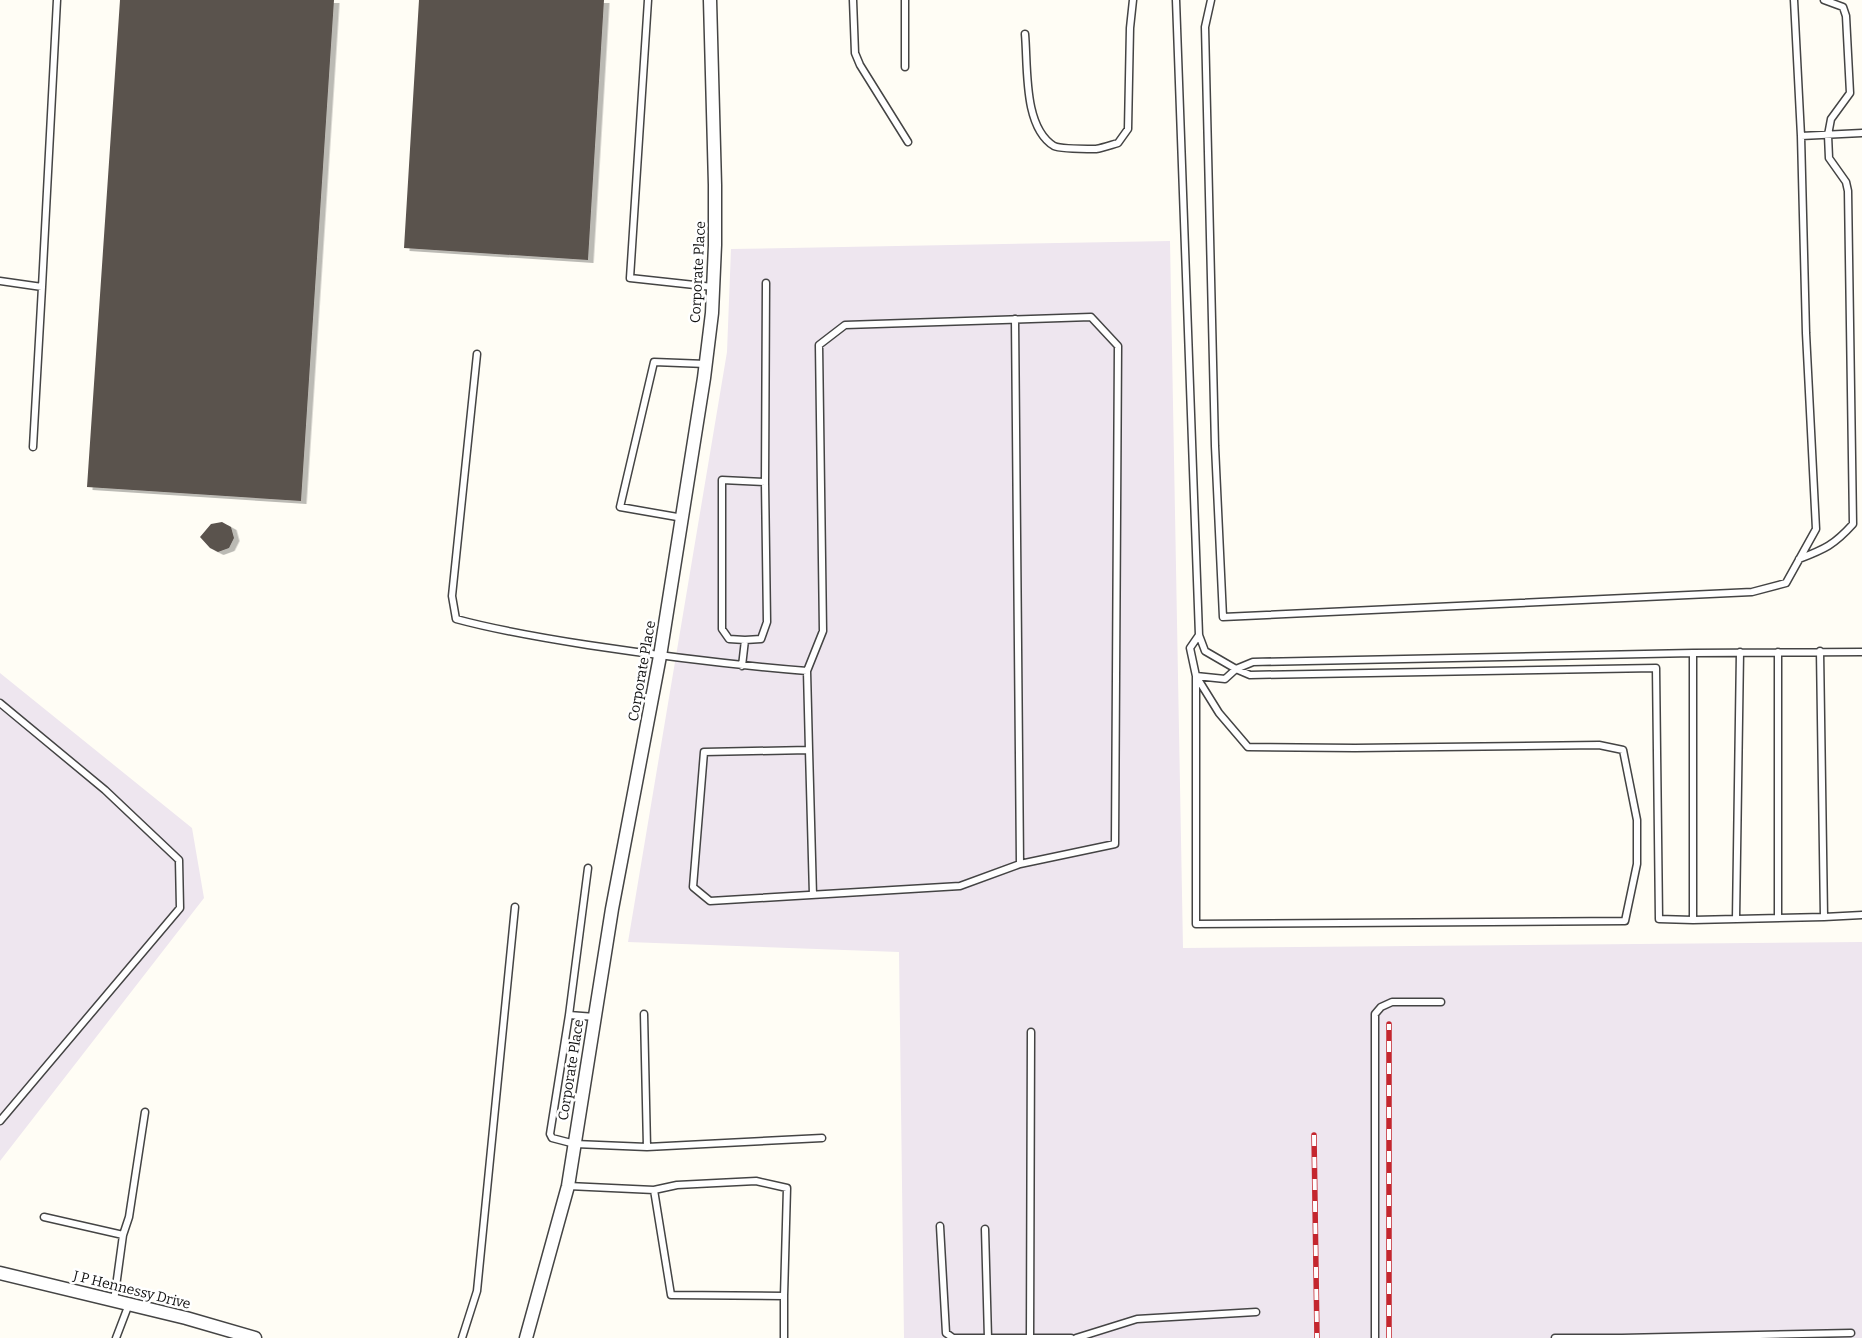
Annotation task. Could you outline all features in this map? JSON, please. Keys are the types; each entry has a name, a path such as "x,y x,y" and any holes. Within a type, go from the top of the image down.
{"street":[{"name":"Corporate Place","path":"526,1338 568,1186 612,909 660,656 706,364 714,287 715,185 710,0"},
{"name":"J P Hennessy Drive","path":"0,1272 129,1304 248,1337"}],"lane":[{"path":"33,447 57,0"},
{"path":"648,0 630,278 714,287"},
{"path":"853,0 855,52 860,65 908,142"},
{"path":"905,0 905,67"},
{"path":"1025,34 1033,118 1042,134 1055,147 1097,149 1118,143 1128,129 1130,28 1133,0"},
{"path":"1176,0 1199,635 1205,651 1250,675 1656,668 1659,919 1694,920 1862,915"},
{"path":"1211,0 1204,27 1215,446 1223,617 1752,592 1786,583 1816,529 1806,333 1801,136 1794,0"},
{"path":"1799,559 1822,550 1839,540 1853,524 1848,191 1846,182 1829,158 1828,135 1830,119 1850,93 1846,16 1843,7 1824,0"},
{"path":"1801,136 1862,133"},
{"path":"0,281 42,287"},
{"path":"765,482 722,480 722,629 729,639 761,639 768,622 765,482 766,284"},
{"path":"808,750 704,752 693,887 710,901 813,895 960,886 1020,864 1115,844 1118,346 1091,317 845,324 819,345 823,631 807,671 813,895"},
{"path":"1015,319 1020,864"},
{"path":"478,354 452,596 456,619 498,630 660,656 742,666 807,671"},
{"path":"683,518 620,507 654,362 706,364"},
{"path":"1196,676 1219,713 1248,747 1363,748 1599,745 1623,750 1637,820 1637,864 1625,921 1196,924 1196,676 1190,648 1199,635"},
{"path":"742,666 745,640"},
{"path":"1820,651 1824,917"},
{"path":"1196,676 1225,679 1236,669 1253,662 1740,652 1862,652"},
{"path":"1736,919 1740,652"},
{"path":"1778,652 1778,918"},
{"path":"1693,653 1694,920"},
{"path":"0,703 105,790 179,860 180,908 0,1121"},
{"path":"588,868 569,1015 550,1134 552,1138 575,1144 647,1147 822,1138"},
{"path":"462,1338 477,1291 515,908"},
{"path":"1375,1338 1375,1014 1381,1007 1392,1002 1441,1002"},
{"path":"644,1014 647,1147"},
{"path":"569,1015 595,1017"},
{"path":"1030,1338 1032,1032"},
{"path":"114,1301 123,1235 129,1217 145,1112"},
{"path":"568,1186 654,1190 677,1185 756,1181 787,1188 784,1338"},
{"path":"654,1190 671,1296 784,1296"},
{"path":"44,1217 123,1235"},
{"path":"940,1226 946,1333 953,1338 1071,1338"},
{"path":"985,1229 988,1338"},
{"path":"116,1338 129,1304"},
{"path":"1076,1338 1137,1319 1256,1312"},
{"path":"1555,1338 1851,1333"}],"shaded area":[{"path":"1170,241 1183,948 1862,942 1862,1338 904,1338 899,952 628,942 727,352 731,249"},
{"path":"0,673 192,828 204,898 0,1161"}],"building":[{"path":"120,0 334,0 301,501 87,487"},
{"path":"419,0 604,0 588,260 404,248"},
{"path":"222,522 231,527 234,538 229,548 218,552 210,548 200,537 211,524"}],"railway":[{"path":"1389,1024 1389,1338"},
{"path":"1314,1135 1317,1338"}]}
